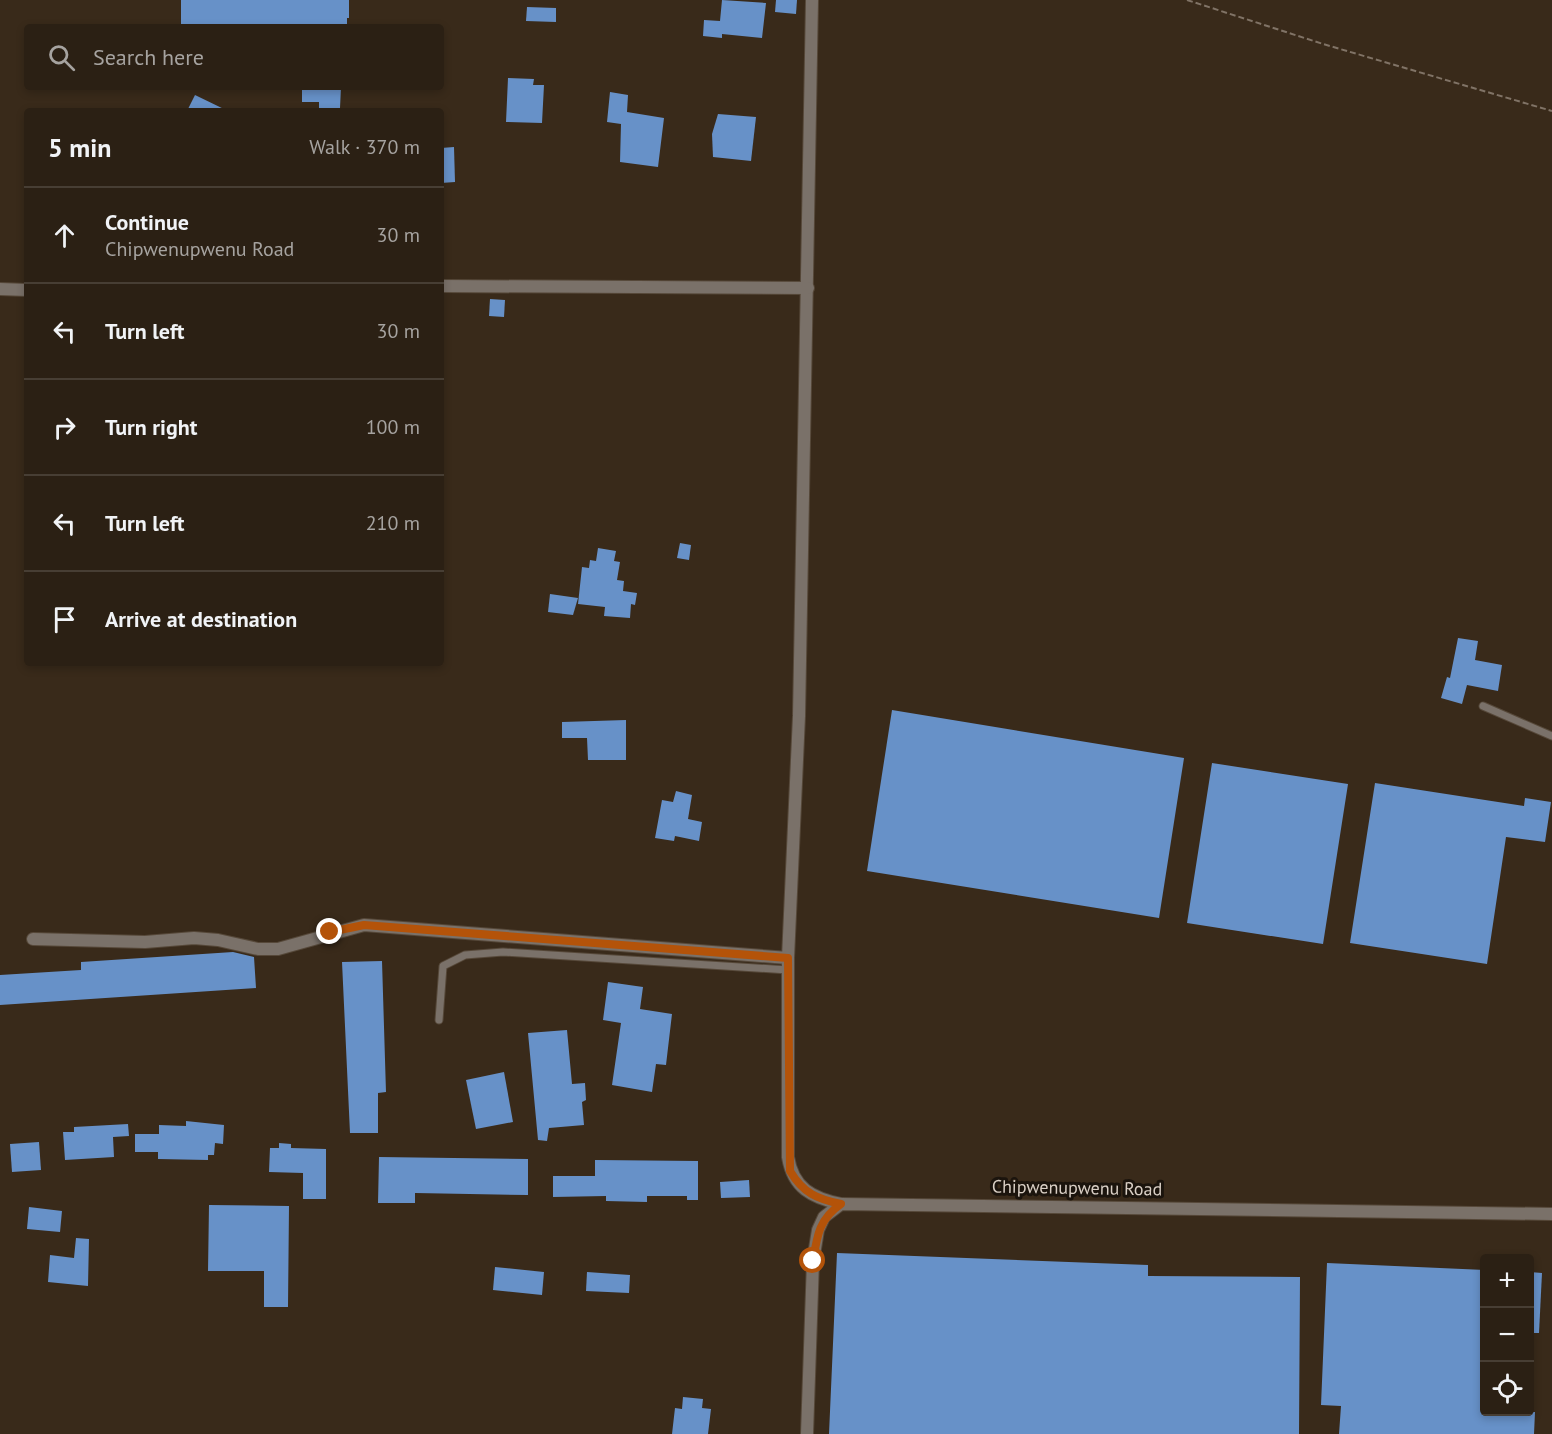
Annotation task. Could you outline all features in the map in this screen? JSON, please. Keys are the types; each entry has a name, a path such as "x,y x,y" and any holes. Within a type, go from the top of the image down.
{"street":[{"name":"Chipwenupwenu Road","path":"812,0 799,716 788,964 790,1171 799,1186 811,1196 841,1204 1552,1214"},
{"path":"444,286 808,288"},
{"path":"0,289 24,290"},
{"path":"33,939 145,942 194,938 218,940 258,950 278,949 364,925 788,964"},
{"path":"807,1434 813,1261 818,1230 824,1217 841,1204"}],"lane":[{"path":"1484,706 1552,736"},
{"path":"439,1020 442,966 465,955 503,952 788,964"}],"path":[{"path":"1187,0 1200,2 1323,44 1552,111"}],"building":[{"path":"181,0 349,0 347,24 181,24"},
{"path":"722,0 766,3 762,38 722,34 722,38 703,36 704,20 720,21"},
{"path":"776,0 797,0 796,14 775,12"},
{"path":"527,7 556,8 556,22 526,21"},
{"path":"508,78 534,79 533,85 544,85 542,123 506,122"},
{"path":"302,90 341,90 340,108 319,108 319,102 302,102"},
{"path":"610,92 628,95 627,112 664,118 658,167 620,162 621,124 607,122"},
{"path":"195,95 222,108 188,108"},
{"path":"718,114 756,117 751,161 713,157 712,134"},
{"path":"454,147 455,182 444,183 444,148"},
{"path":"490,299 505,300 504,317 489,316"},
{"path":"680,543 691,545 689,560 677,558"},
{"path":"598,548 616,551 614,561 620,562 617,580 624,581 623,591 637,593 635,605 631,604 630,618 604,616 605,607 578,604 582,567 589,568 590,560 596,561"},
{"path":"550,594 578,598 573,615 548,612"},
{"path":"1458,638 1478,641 1475,660 1502,665 1498,691 1467,685 1462,704 1441,698 1447,677 1450,678"},
{"path":"892,710 1184,758 1159,918 867,871"},
{"path":"626,720 626,760 588,760 587,738 562,738 562,722"},
{"path":"1212,763 1348,784 1323,944 1187,923"},
{"path":"1375,783 1524,806 1525,798 1551,802 1545,842 1506,837 1487,964 1350,943"},
{"path":"676,791 692,795 688,819 702,822 699,841 675,836 674,841 655,838 662,800 673,802"},
{"path":"233,952 254,957 256,988 0,1005 0,975 81,970 81,962"},
{"path":"382,961 386,1092 378,1093 378,1133 350,1133 342,962"},
{"path":"608,982 643,987 640,1009 672,1014 666,1065 656,1064 652,1092 612,1085 621,1023 603,1020"},
{"path":"567,1030 572,1084 585,1083 586,1100 582,1102 584,1125 549,1128 547,1141 538,1140 528,1033"},
{"path":"504,1072 513,1122 476,1129 466,1080"},
{"path":"186,1121 224,1125 223,1144 215,1143 214,1155 208,1155 208,1160 158,1159 158,1152 135,1152 135,1134 159,1134 159,1125 186,1126"},
{"path":"128,1124 129,1136 113,1137 114,1157 65,1160 63,1132 74,1132 74,1127"},
{"path":"39,1142 41,1170 12,1172 10,1144"},
{"path":"279,1143 291,1144 291,1148 326,1149 326,1199 303,1199 303,1173 269,1172 270,1148 279,1148"},
{"path":"379,1157 528,1159 528,1195 415,1193 415,1203 378,1203"},
{"path":"595,1160 698,1161 698,1200 687,1200 687,1196 647,1196 647,1202 606,1201 606,1196 553,1197 553,1176 595,1176"},
{"path":"749,1180 750,1197 721,1198 720,1182"},
{"path":"209,1205 289,1206 288,1307 264,1307 264,1271 208,1271"},
{"path":"29,1207 62,1211 60,1232 27,1229"},
{"path":"76,1238 89,1239 88,1286 48,1282 50,1255 74,1258"},
{"path":"837,1253 1148,1265 1148,1276 1300,1277 1299,1434 829,1434"},
{"path":"1327,1263 1480,1270 1480,1416 1534,1416 1535,1412 1534,1434 1339,1434 1341,1406 1321,1405"},
{"path":"495,1267 544,1272 542,1295 493,1290"},
{"path":"587,1272 630,1275 629,1293 586,1291"},
{"path":"1534,1272 1542,1273 1539,1333 1534,1333"},
{"path":"683,1397 703,1399 702,1408 711,1409 708,1434 672,1434 675,1408 682,1409"}],"route":[{"path":"330,932 364,925 788,958 788,1157 790,1171 799,1186 811,1196 841,1204 824,1217 818,1230 813,1261"}]}
